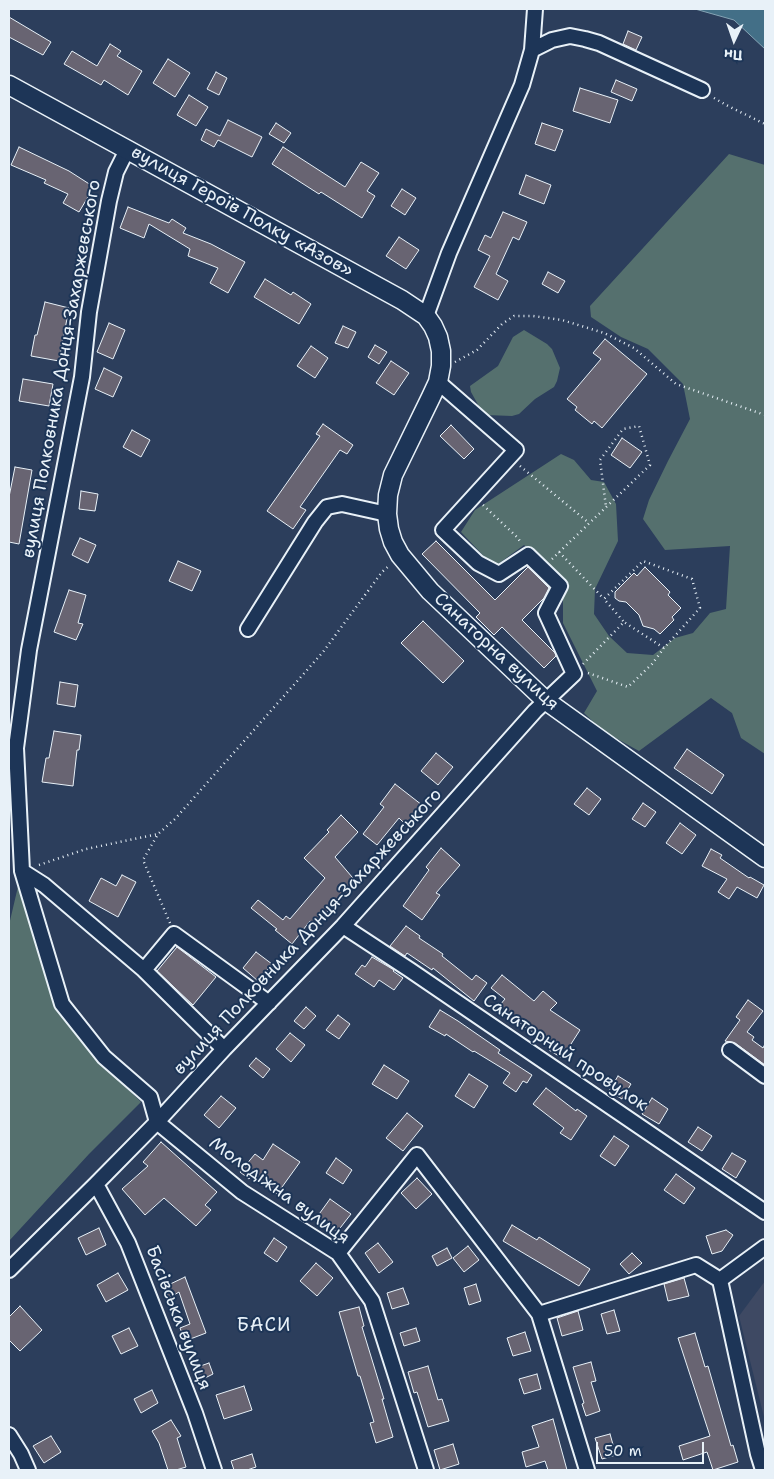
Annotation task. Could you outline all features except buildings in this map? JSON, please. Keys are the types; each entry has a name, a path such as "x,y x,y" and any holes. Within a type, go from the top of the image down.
{"main road":[{"name":"вулиця Героїв Полку «Азов»","path":"9,84 402,300 426,316 438,337 441,351 439,374"},
{"name":"Санаторна вулиця","path":"439,374 393,474 388,495 387,514 393,542 400,555 430,591 545,700 765,858"}],"street":[{"path":"426,316 449,253 522,85 532,50 535,9"},
{"path":"532,50 552,40 570,36 585,39 599,43 702,90"},
{"name":"вулиця Полковника Донця-Захаржевського","path":"127,150 116,172 109,201 89,312 82,376 12,748 22,871 62,1004 104,1057 150,1097 157,1122"},
{"path":"439,374 516,450 443,530 478,563 499,574 528,555 560,586 546,612 576,672"},
{"path":"248,629 315,522 327,507 342,504 387,514"},
{"name":"вулиця Полковника Донця-Захаржевського","path":"9,1270 157,1122 224,1049 343,926 545,700 576,672"},
{"path":"22,871 44,885 144,970 224,1049"},
{"name":"Санаторний провулок","path":"343,926 418,975 765,1212"},
{"path":"144,970 174,934 269,1003"},
{"path":"730,1050 765,1076"},
{"name":"Молодіжна вулиця","path":"157,1122 242,1192 338,1253 372,1301 426,1470"},
{"path":"338,1253 417,1155 538,1314 588,1470"},
{"name":"Басівська вулиця","path":"96,1184 128,1243 195,1414 214,1470"},
{"path":"720,1280 765,1247"},
{"path":"538,1314 696,1264 720,1280 732,1340 763,1470"},
{"path":"9,1435 28,1470"}],"path":[{"path":"702,90 728,106 765,124"},
{"path":"439,374 477,350 502,324 514,316 533,316 562,320 604,333 634,348 676,384 765,415"},
{"path":"542,568 559,552 650,465 639,426 623,429 600,460 606,507"},
{"path":"510,458 589,523"},
{"path":"474,497 518,538 528,555"},
{"path":"559,552 624,622 664,648"},
{"path":"174,934 143,860 158,834 175,819 323,652 382,572 400,555"},
{"path":"604,599 643,561 692,579 700,608 652,664 628,687 576,672 624,622"},
{"path":"22,871 86,849 158,834"}],"shaded area":[{"path":"695,9 765,9 765,49 734,20"},
{"path":"765,1281 765,1417 764,1417 739,1316"}],"green space":[{"path":"729,154 765,165 765,754 741,738 732,713 711,698 639,751 603,731 584,713 597,691 563,623 563,585 557,571 524,545 494,567 461,532 475,510 561,454 574,460 591,480 604,482 616,504 618,541 595,589 594,614 609,636 627,653 653,655 675,638 693,633 710,613 726,609 730,546 665,550 643,519 649,500 690,419 683,384 648,349 621,337 591,317 590,306"},
{"path":"524,330 552,349 560,368 557,381 554,387 535,399 519,414 512,416 486,415 471,392 470,386 498,366 513,337"},
{"path":"20,878 57,1007 98,1060 141,1102 89,1154 9,1241 9,925"}],"district":[{"name":"БАСИ","path":"264,1326"}]}
